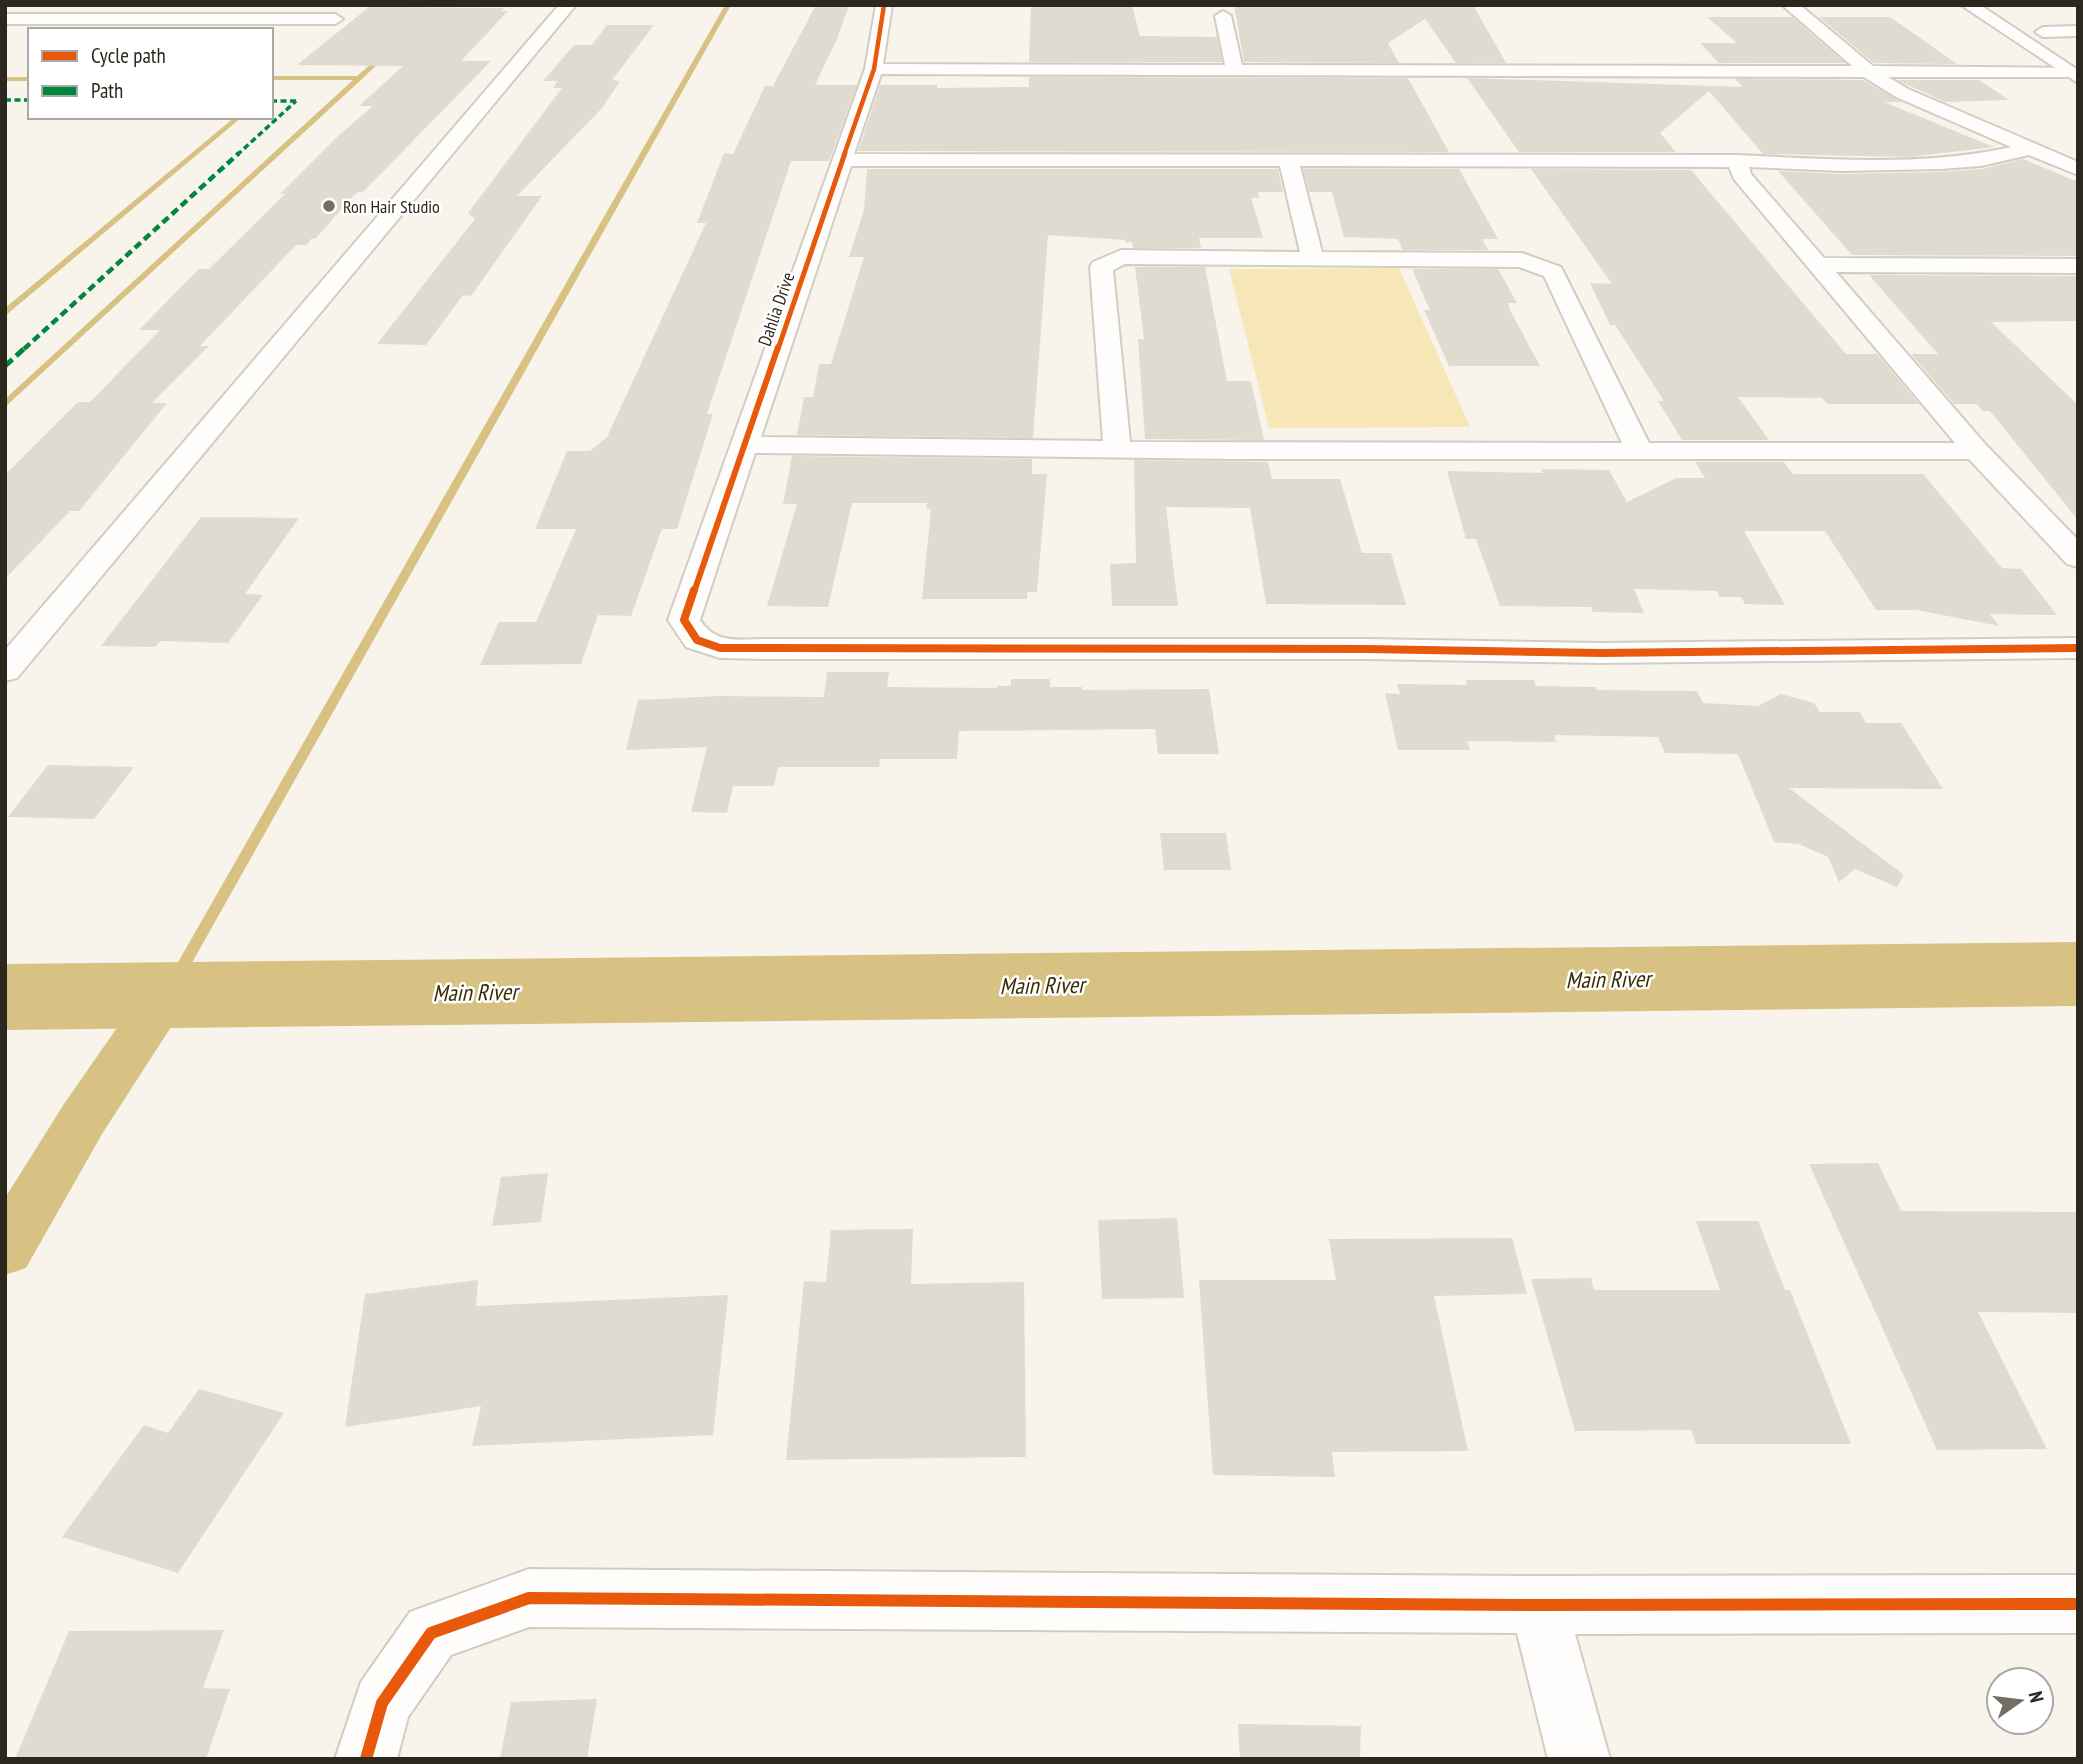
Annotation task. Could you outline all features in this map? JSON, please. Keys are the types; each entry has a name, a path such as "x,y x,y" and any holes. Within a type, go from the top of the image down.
{"street":[{"path":"246,19 263,5"},
{"path":"5,671 569,5"},
{"name":"Dahlia Drive","path":"884,5 874,69 684,620 697,640 720,648 767,649 1340,649 1600,653 2078,648"},
{"path":"1790,5 1870,73 1902,93 2078,169"},
{"path":"1969,5 2073,75"},
{"path":"1223,16 1235,71"},
{"path":"5,19 335,19"},
{"path":"2066,46 2038,28 2078,31"},
{"path":"874,69 2073,75"},
{"path":"844,160 1737,161 1842,165 1982,160 2030,149"},
{"path":"1288,160 1313,260"},
{"path":"1737,161 1741,176 1976,451 2078,558"},
{"path":"1118,448 1101,267 1121,257 1522,260 1553,272 1639,450"},
{"path":"1818,265 2078,266"},
{"path":"745,445 1237,451 1976,451"},
{"path":"366,1759 382,1703 431,1633 529,1598 1539,1605 2078,1604"},
{"path":"1539,1605 1579,1759"}],"shaded area":[{"path":"1399,268 1470,427 1269,428 1229,269"}],"building":[{"path":"816,5 849,5 837,39 815,85 857,85 829,161 791,161 707,414 713,414 677,529 662,529 631,616 598,615 581,664 480,665 499,622 536,622 576,529 535,529 567,451 590,451 607,437 706,223 697,223 724,153 733,154 765,86 773,86"},
{"path":"1031,5 1132,5 1140,36 1217,37 1222,62 1029,62"},
{"path":"1234,5 1473,5 1506,63 1456,63 1425,19 1388,43 1399,63 1244,62"},
{"path":"369,7 504,8 501,11 508,11 461,61 491,61 363,192 352,197 316,238 311,239 307,245 296,245 200,346 209,346 152,403 167,403 79,511 70,511 5,579 5,475 78,402 90,402 160,330 139,330 199,269 209,269 285,194 280,194 338,136 373,106 359,106 403,66 297,65"},
{"path":"1707,17 1792,17 1845,63 1719,63 1700,43 1737,43"},
{"path":"1819,17 1890,17 1957,64 1874,63"},
{"path":"607,25 654,25 612,80 620,81 602,108 517,196 542,196 471,296 463,295 426,345 377,344 475,219 468,213 562,88 553,88 558,81 543,81 574,45 592,45"},
{"path":"1029,77 1408,78 1449,152 858,151 880,85 937,85 937,88 1029,87"},
{"path":"1467,78 1743,87 1735,79 1863,80 1901,102 1884,102 1994,147 1909,157 1763,154 1709,91 1660,133 1676,152 1519,152"},
{"path":"1897,80 1979,80 2009,100 1945,102"},
{"path":"2023,159 2078,182 2078,256 1852,255 1778,171 1841,174 1940,172 1982,169"},
{"path":"867,169 1278,169 1283,192 1258,192 1260,198 1251,198 1263,238 1199,238 1201,248 1133,248 1132,242 1125,240 1048,235 1033,438 797,435 804,397 813,397 819,364 831,364 864,257 849,257 864,210"},
{"path":"1303,169 1459,169 1498,239 1482,239 1488,250 1403,250 1398,239 1344,237 1332,192 1309,192"},
{"path":"1531,169 1691,170 1846,354 1877,354 1919,404 1827,404 1822,398 1738,397 1769,440 1682,440 1658,401 1664,401 1615,325 1610,325 1590,283 1612,284"},
{"path":"1135,267 1205,267 1227,381 1251,381 1264,440 1145,439 1138,339 1144,339"},
{"path":"1412,269 1498,269 1517,303 1508,303 1510,310 1540,366 1449,366 1424,310 1430,310"},
{"path":"1869,275 2078,276 2078,321 1991,322 2078,405 2078,520 1990,411 1983,411 1977,404 1954,404 1911,354 1938,354"},
{"path":"792,456 1032,459 1032,474 1047,474 1037,592 1027,592 1027,599 922,599 931,509 926,508 927,503 852,503 828,607 767,606 797,504 783,504"},
{"path":"1134,460 1268,462 1272,479 1340,479 1362,553 1391,553 1406,605 1266,604 1250,508 1166,507 1178,606 1112,606 1110,564 1136,563"},
{"path":"1695,462 1784,462 1793,474 1923,474 2002,568 2021,569 2057,615 1990,614 1999,626 1917,610 1876,610 1825,531 1744,531 1785,605 1745,604 1741,597 1720,597 1717,591 1634,589 1644,613 1593,612 1591,607 1500,606 1476,539 1466,539 1447,471 1543,473 1541,469 1609,470 1627,502 1676,478 1705,478"},
{"path":"201,517 299,518 245,594 263,595 228,643 160,641 155,647 101,646"},
{"path":"827,672 889,672 887,687 997,688 1011,686 1011,679 1050,679 1050,687 1082,687 1082,690 1209,689 1219,754 1158,754 1155,729 959,731 957,759 880,759 879,767 778,767 774,786 733,786 727,813 691,812 707,747 626,750 638,700 719,696 824,697"},
{"path":"1466,680 1534,680 1536,686 1596,687 1597,690 1697,691 1703,703 1758,706 1781,694 1814,703 1820,712 1860,712 1866,723 1901,723 1943,789 1789,788 1904,875 1897,887 1855,869 1839,882 1828,857 1799,844 1774,842 1738,754 1665,753 1658,737 1554,735 1556,742 1467,741 1470,750 1398,750 1385,693 1400,694 1397,684 1467,685"},
{"path":"48,765 134,767 94,819 8,817"},
{"path":"1160,833 1226,833 1231,870 1164,870"},
{"path":"1878,1163 1901,1211 2078,1212 2078,1313 1978,1312 2047,1449 1937,1450 1809,1164"},
{"path":"548,1173 541,1222 492,1226 501,1177"},
{"path":"1177,1218 1184,1298 1102,1299 1098,1220"},
{"path":"1696,1221 1758,1221 1785,1290 1790,1290 1851,1444 1696,1444 1691,1430 1575,1431 1531,1279 1591,1278 1594,1290 1720,1290"},
{"path":"913,1229 911,1284 1024,1282 1026,1457 786,1460 804,1281 826,1282 831,1230"},
{"path":"1512,1238 1527,1294 1434,1296 1468,1451 1332,1452 1335,1477 1213,1475 1199,1280 1336,1280 1329,1239"},
{"path":"478,1280 476,1306 728,1295 713,1435 472,1446 481,1406 345,1427 365,1294"},
{"path":"199,1389 284,1413 178,1573 62,1537 144,1425 168,1433"},
{"path":"224,1630 203,1688 230,1689 206,1759 15,1759 69,1631"},
{"path":"597,1699 587,1759 500,1759 511,1702"},
{"path":"1238,1724 1361,1726 1360,1759 1240,1759"}],"waterway":[{"path":"166,996 728,5"},
{"path":"359,78 387,52"},
{"path":"273,78 359,78"},
{"path":"5,404 359,78"},
{"path":"5,79 28,79"},
{"path":"5,313 237,119"},
{"name":"Main River","path":"5,997 2078,974"},
{"path":"5,1250 83,1119 166,996"}],"marked path":[{"path":"5,100 28,100"},
{"path":"273,101 296,101"},
{"path":"5,366 296,101"}],"cycle path":[{"path":"884,5 874,69 684,620 697,640 720,648 767,649 1366,649 1600,653 2078,648"},
{"path":"366,1759 382,1703 431,1633 529,1598 1539,1605 2078,1604"}],"place":[{"name":"Ron Hair Studio","path":"329,206"}]}
